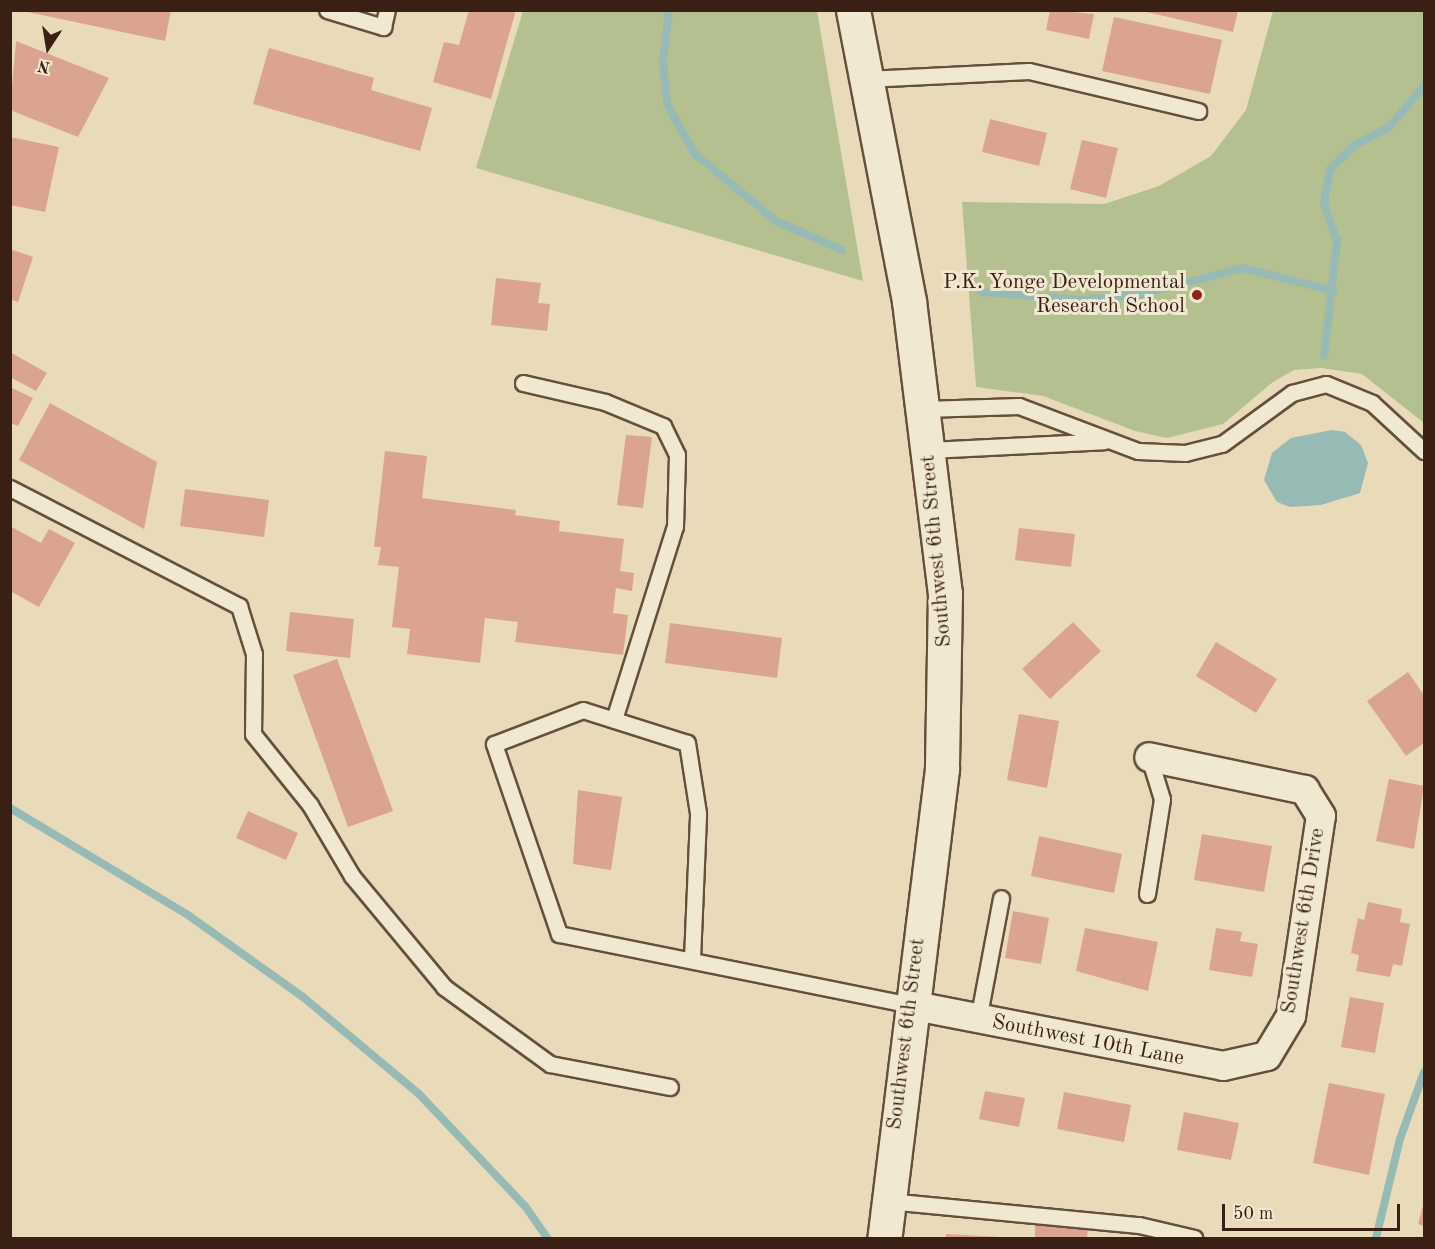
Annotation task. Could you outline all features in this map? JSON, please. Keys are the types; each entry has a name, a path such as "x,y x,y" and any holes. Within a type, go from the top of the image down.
{"street":[{"name":"Southwest 6th Street","path":"852,10 909,301 945,593 947,687 942,770 910,1005 884,1239"},
{"name":"Southwest 6th Drive","path":"1149,757 1305,790 1321,816 1291,1016 1267,1056"},
{"name":"Southwest 10th Lane","path":"910,1005 1224,1066 1267,1056"}],"lane":[{"path":"327,10 383,27 387,10"},
{"path":"866,79 1029,71 1198,111"},
{"path":"524,383 604,402 663,426 677,455 675,526 614,720"},
{"path":"924,409 1019,406 1104,441 1164,454 1204,450 1240,435 1292,393 1326,384 1365,398 1425,451"},
{"path":"929,450 1104,441"},
{"path":"12,489 239,606 254,654 253,735 310,805 351,876 444,987 550,1064 670,1087"},
{"path":"692,959 698,813 687,743 583,710 494,744 559,934 692,959 910,1005"},
{"path":"1147,894 1162,799 1149,757"},
{"path":"978,1020 1001,898"},
{"path":"888,1200 1198,1238"}],"green space":[{"path":"523,11 817,11 863,281 476,168"},
{"path":"1273,11 1424,11 1424,423 1362,374 1321,368 1294,370 1273,382 1223,424 1167,438 1135,431 1043,396 976,387 962,202 1104,204 1159,186 1211,156 1246,110"}],"water":[{"path":"1332,430 1345,432 1361,445 1368,463 1360,493 1321,505 1290,507 1277,502 1264,480 1272,453 1291,438"}],"building":[{"path":"18,10 171,10 165,41"},
{"path":"469,10 516,10 491,99 433,82 444,42 459,45"},
{"path":"1050,10 1094,14 1089,39 1046,30"},
{"path":"1138,10 1238,10 1233,32"},
{"path":"1114,17 1222,40 1210,94 1102,71"},
{"path":"16,41 109,78 78,137 10,110"},
{"path":"269,48 374,78 371,90 432,108 420,151 253,104"},
{"path":"990,119 1047,133 1039,166 982,152"},
{"path":"10,137 59,147 45,212 10,205"},
{"path":"1082,140 1118,148 1106,198 1070,189"},
{"path":"10,249 33,257 18,302 10,299"},
{"path":"496,278 541,283 538,303 550,304 547,331 491,325"},
{"path":"10,352 47,373 36,391 10,377"},
{"path":"10,387 33,398 18,426 10,423"},
{"path":"50,403 157,462 144,529 19,460"},
{"path":"626,435 652,437 643,508 617,505"},
{"path":"385,451 427,456 422,498 516,510 515,515 560,521 559,531 624,539 620,571 634,573 632,591 616,588 613,613 628,615 623,655 515,642 518,622 485,618 480,663 407,654 410,629 392,627 399,567 378,565 381,547 374,547"},
{"path":"185,489 269,500 264,537 180,526"},
{"path":"10,526 41,543 49,529 75,543 39,607 10,591"},
{"path":"1019,528 1075,534 1071,567 1015,560"},
{"path":"290,612 354,619 350,658 286,651"},
{"path":"1073,622 1101,651 1050,699 1022,669"},
{"path":"670,623 782,638 777,678 665,663"},
{"path":"1216,642 1277,679 1256,713 1196,676"},
{"path":"337,659 393,811 348,827 293,675"},
{"path":"1408,672 1424,695 1424,743 1406,756 1367,701"},
{"path":"1019,714 1059,721 1047,788 1007,780"},
{"path":"1389,779 1424,786 1414,849 1376,841"},
{"path":"578,790 622,797 611,870 573,864"},
{"path":"248,811 298,833 286,860 236,838"},
{"path":"1202,834 1272,846 1264,892 1194,880"},
{"path":"1039,836 1122,854 1114,893 1031,876"},
{"path":"1368,902 1402,909 1400,922 1410,924 1402,966 1393,964 1390,977 1356,971 1359,955 1351,953 1358,918 1364,920"},
{"path":"1013,911 1049,918 1041,964 1005,958"},
{"path":"1085,928 1158,942 1148,991 1076,971"},
{"path":"1216,928 1242,932 1240,941 1258,944 1252,977 1209,970"},
{"path":"1350,997 1384,1003 1375,1053 1341,1047"},
{"path":"1329,1083 1385,1094 1369,1175 1313,1163"},
{"path":"985,1091 1025,1098 1019,1127 979,1119"},
{"path":"1064,1092 1131,1105 1124,1142 1057,1129"},
{"path":"1184,1112 1239,1123 1231,1160 1177,1150"},
{"path":"1424,1202 1424,1226 1418,1224"},
{"path":"1035,1225 1088,1227 1087,1238 1035,1238"},
{"path":"946,1234 1000,1237 1000,1238 946,1238"}],"waterway":[{"path":"669,10 663,61 667,104 694,153 776,221 842,250"},
{"path":"1324,356 1337,241 1324,204 1330,169 1355,145 1389,127 1424,86"},
{"path":"981,292 1080,300 1139,295 1243,268 1333,291"},
{"path":"10,808 188,915 303,997 419,1094 525,1206 547,1238"},
{"path":"1376,1238 1400,1139 1424,1072"}],"place":[{"name":"P.K. Yonge Developmental Research School","path":"1197,295"}]}
